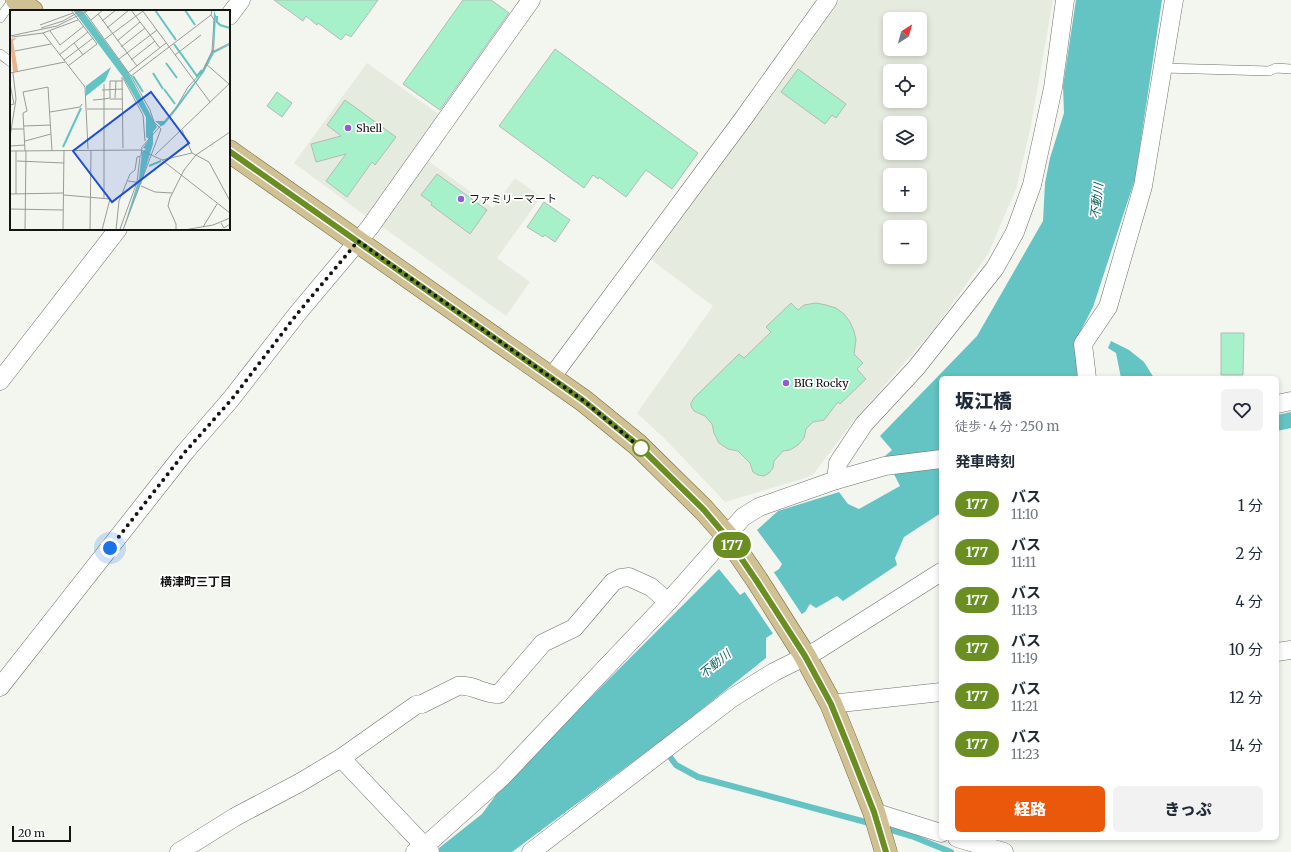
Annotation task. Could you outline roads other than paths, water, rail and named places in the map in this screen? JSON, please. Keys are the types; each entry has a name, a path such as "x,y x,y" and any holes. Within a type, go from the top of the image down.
{"main road":[{"path":"17,0 31,10"},
{"path":"230,152 584,401 638,445 704,510 726,536 805,656 831,704 879,829"}],"street":[{"path":"230,15 240,0"},
{"path":"0,687 185,452 232,399 297,314 370,227 531,0"},
{"path":"551,378 739,125 828,0"},
{"path":"836,480 838,463 864,424 916,368 995,268 1015,232 1032,186 1053,88 1065,0"},
{"path":"1087,376 1083,344 1108,307 1143,186 1164,68 1174,0"},
{"path":"0,381 117,230"},
{"path":"1279,404 1291,401"},
{"path":"341,758 423,850 502,777 668,602 743,517 758,508 836,480 885,466 939,459"},
{"path":"531,852 732,698 774,672 818,650 939,573"},
{"path":"179,852 235,817 302,782 341,758 416,705 422,704 458,686 464,685 493,695 499,694 543,643 574,628 612,582 621,578 629,577 651,587 668,602"},
{"path":"1279,652 1291,650"},
{"path":"831,704 939,692"},
{"path":"879,829 939,833"},
{"path":"964,840 1004,852"}],"lane":[{"path":"0,18 13,0"},
{"path":"0,54 10,61"},
{"path":"1164,68 1269,71 1276,68 1291,69"}],"water":[{"name":"不動川","path":"1076,0 1162,0 1135,179 1093,307 1076,340 1079,376 939,376 939,514 904,537 895,558 897,565 843,601 837,596 816,608 810,604 805,612 766,638 766,658 677,729 512,852 434,852 482,814 504,784 719,569 740,595 779,569 782,564 757,530 778,511 839,492 848,504 859,509 900,486 885,456 892,450 880,436 977,336 1043,221 1045,183 1050,158 1064,113 1063,86"},
{"path":"1111,341 1129,350 1144,362 1153,376 1121,376 1116,353 1108,348"},
{"path":"1291,412 1291,428 1279,431 1279,415"}],"waterway":[{"path":"665,750 676,765 698,777 873,824"},
{"path":"884,828 914,837 951,852"}],"place":[{"name":"Shell","path":"348,128"},
{"name":"ファミリーマート","path":"461,199"},
{"name":"BIG Rocky","path":"786,383"}],"district":[{"name":"横津町三丁目","path":"196,582"}]}
